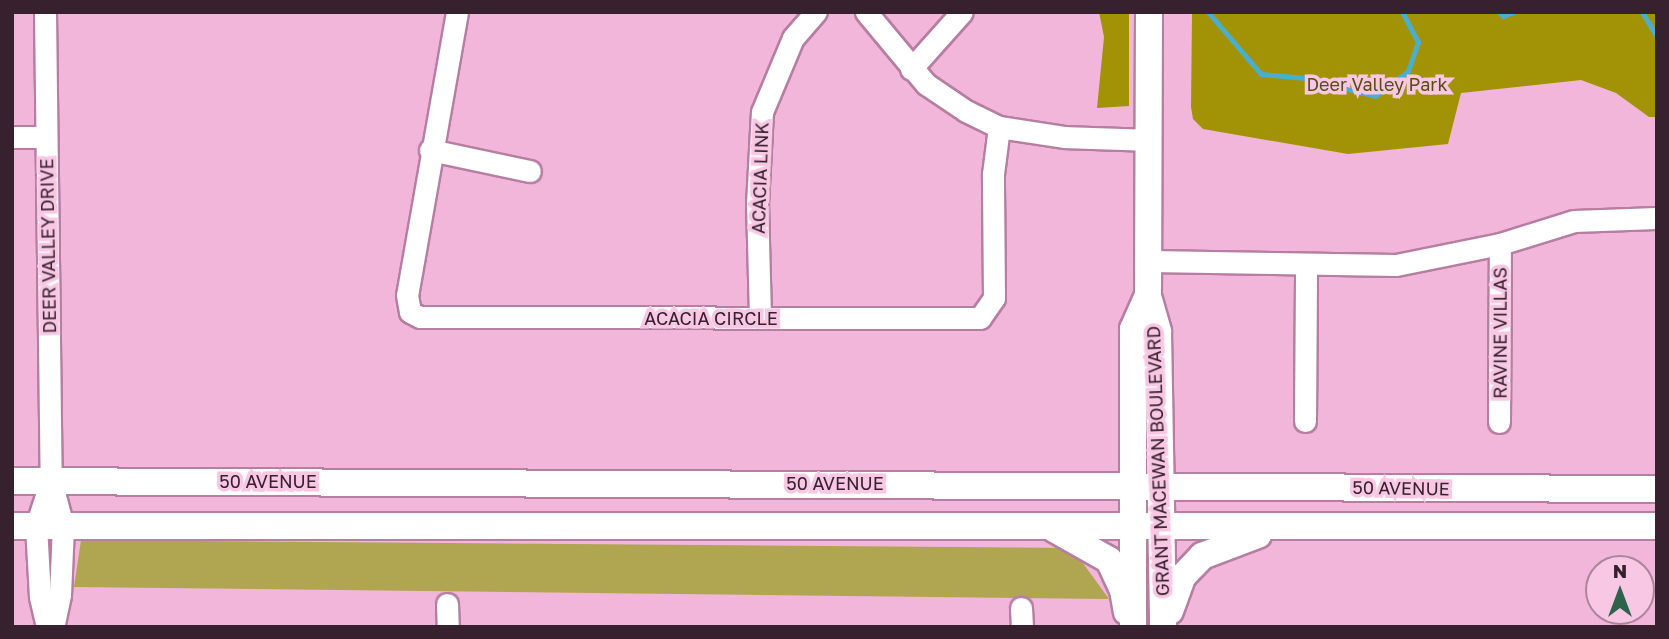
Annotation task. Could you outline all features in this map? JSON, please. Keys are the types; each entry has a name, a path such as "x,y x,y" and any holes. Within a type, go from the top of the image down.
{"main road":[{"name":"GRANT MACEWAN BOULEVARD","path":"1149,12 1148,296 1158,332 1165,627"},
{"name":"GRANT MACEWAN BOULEVARD","path":"1131,627 1135,525 1133,329 1148,296"},
{"name":"50 AVENUE","path":"12,481 1163,484 1657,489"},
{"path":"1046,525 1087,544 1109,560 1123,590 1131,627"},
{"path":"24,526 1657,526"},
{"path":"1165,627 1175,588 1202,556 1229,543 1296,526"}],"street":[{"name":"DEER VALLEY DRIVE","path":"45,12 44,137 51,481"},
{"name":"ACACIA CIRCLE","path":"457,12 430,150 407,295 410,312 432,319 981,318 994,298 993,174 999,127"},
{"name":"ACACIA LINK","path":"760,317 757,204 762,112 793,38 816,12"},
{"path":"866,12 911,69 945,99 999,127 1065,137 1149,140"},
{"path":"911,69 962,12"},
{"path":"12,137 44,137"},
{"path":"430,150 530,171"},
{"name":"RAVINE VILLAS","path":"1149,261 1396,265 1500,244 1592,218 1657,218"},
{"name":"RAVINE VILLAS","path":"1499,422 1500,244"},
{"path":"1305,421 1306,264"},
{"path":"47,627 24,526 51,481"},
{"path":"51,481 63,526 60,595 53,627"},
{"path":"447,604 448,627"}],"shaded area":[{"path":"81,540 1072,548 1109,599 74,587"}],"green space":[{"path":"1099,12 1129,12 1129,106 1097,108 1104,37"},
{"name":"Deer Valley Park","path":"1192,12 1657,12 1657,117 1649,117 1616,93 1581,80 1461,93 1448,144 1348,154 1203,129 1193,119 1191,107"}],"waterway":[{"path":"1208,12 1261,74 1306,78 1375,96 1408,71 1418,42 1402,12"},
{"path":"1499,12 1503,16 1513,12"},
{"path":"1642,12 1657,37"}]}
